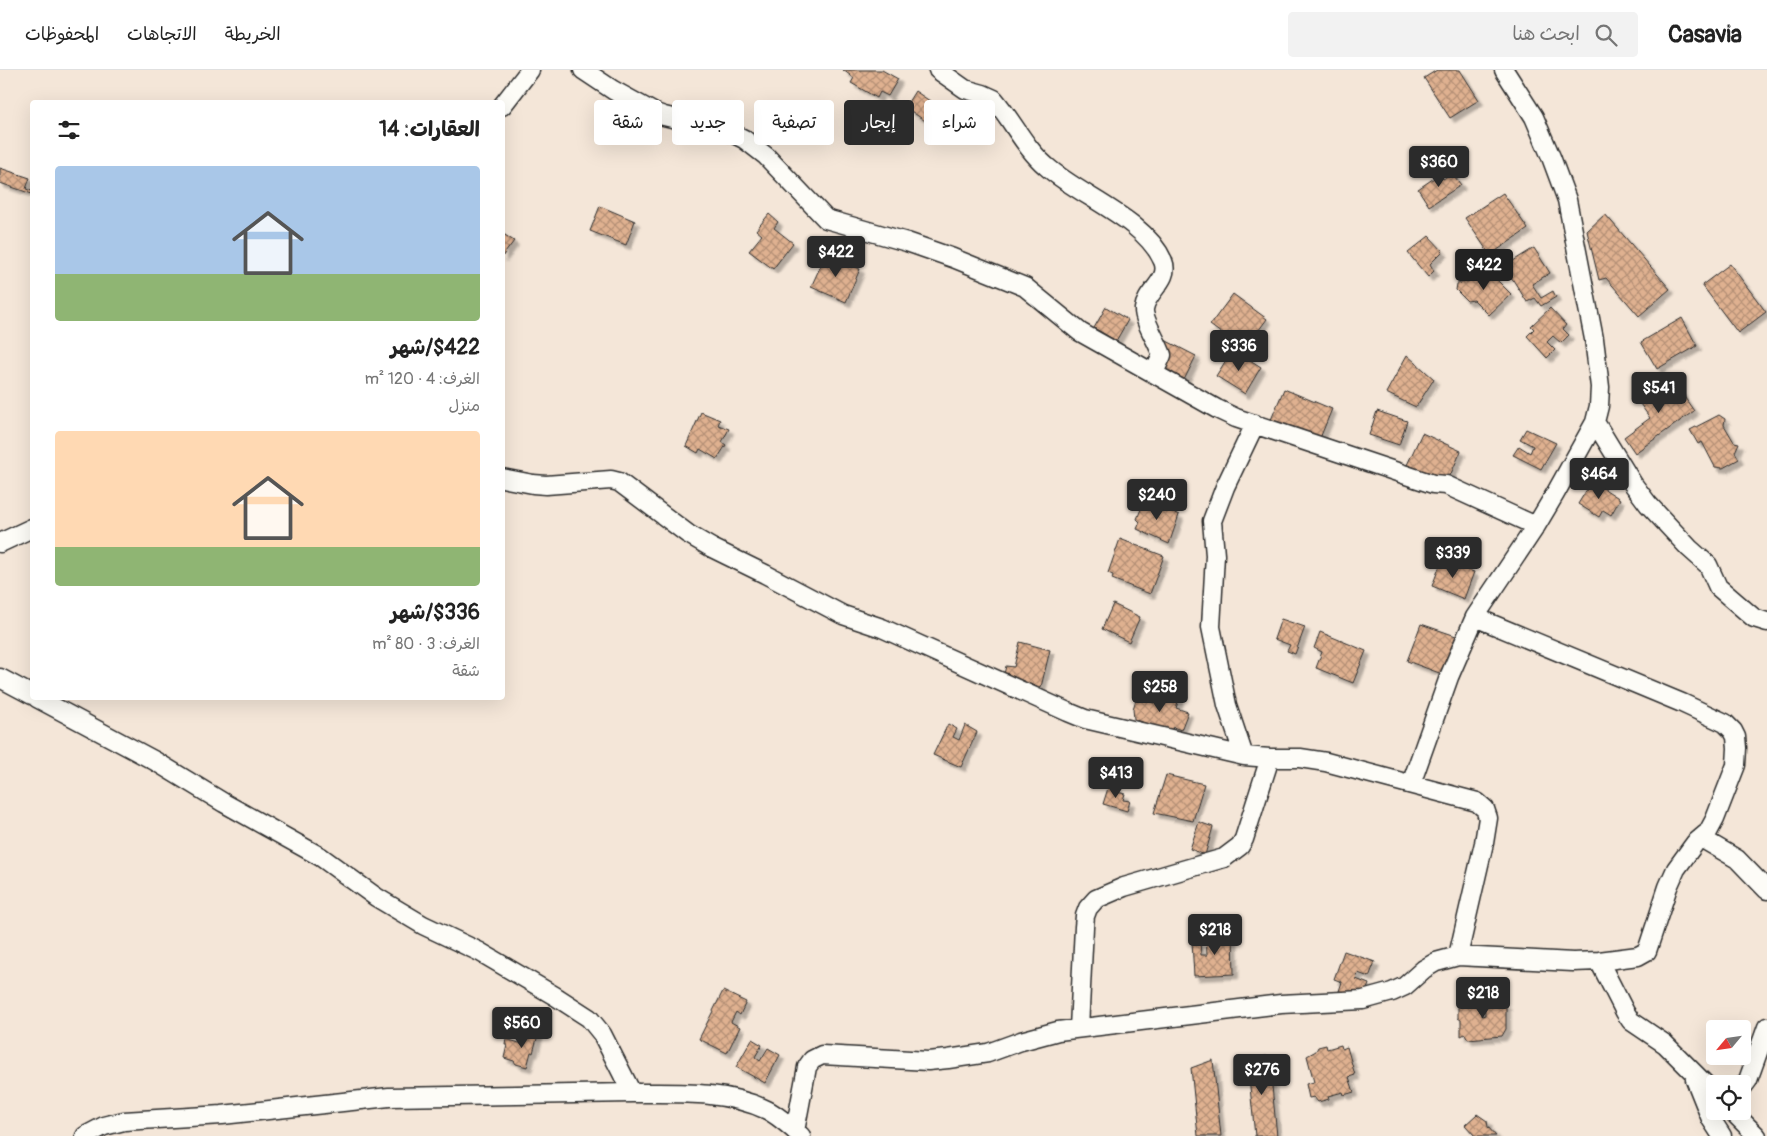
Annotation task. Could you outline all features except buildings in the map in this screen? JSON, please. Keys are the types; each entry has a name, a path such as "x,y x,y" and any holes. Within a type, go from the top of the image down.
{"street":[{"path":"505,102 530,70"},
{"path":"583,70 613,90 653,112 730,132 744,139 766,156 826,219 916,245 1025,288 1080,332 1217,409 1254,424 1433,484 1446,485 1536,526"},
{"path":"938,70 964,89 984,94 994,99 1043,164 1136,228 1159,253 1165,271 1144,308 1146,318 1162,355 1154,372"},
{"path":"1411,784 1449,677 1475,617 1536,526 1555,494 1595,422 1599,406 1600,387 1594,339 1567,200 1552,157 1534,117 1504,70"},
{"path":"1595,422 1633,484 1648,504 1682,541 1708,565 1718,587 1754,618 1767,622"},
{"path":"1244,756 1227,705 1211,628 1215,555 1212,521 1225,487 1254,424"},
{"path":"505,478 539,484 611,480 619,482 688,534 843,615 882,628 1085,719 1244,756 1300,758 1326,762 1477,802 1485,809 1488,818 1458,956"},
{"path":"0,543 30,529"},
{"path":"84,1136 104,1126 124,1121 222,1115 389,1097 632,1093 672,1093 742,1100 768,1111 798,1134 807,1067 812,1060 822,1055 928,1061 948,1059 988,1053 1040,1035 1079,1028 1281,1004 1363,1000 1392,992 1405,986 1424,969 1436,962 1458,956 1573,962 1638,956 1647,951 1668,887 1676,869 1695,843 1708,832 1714,823 1736,765 1736,737 1729,726 1682,703 1475,617"},
{"path":"0,678 30,694"},
{"path":"41,700 155,760 224,803 322,857 376,898 423,925 480,952 562,1000 589,1018 602,1034 632,1093"},
{"path":"1079,1028 1084,927 1088,908 1096,899 1124,887 1212,862 1232,853 1240,846 1244,839 1270,758"},
{"path":"1701,838 1737,859 1767,890"},
{"path":"1599,961 1631,1021 1665,1044 1706,1085"},
{"path":"1750,1075 1767,1027"},
{"path":"1692,1072 1711,1119 1722,1136"},
{"path":"1741,1120 1757,1136"}]}
